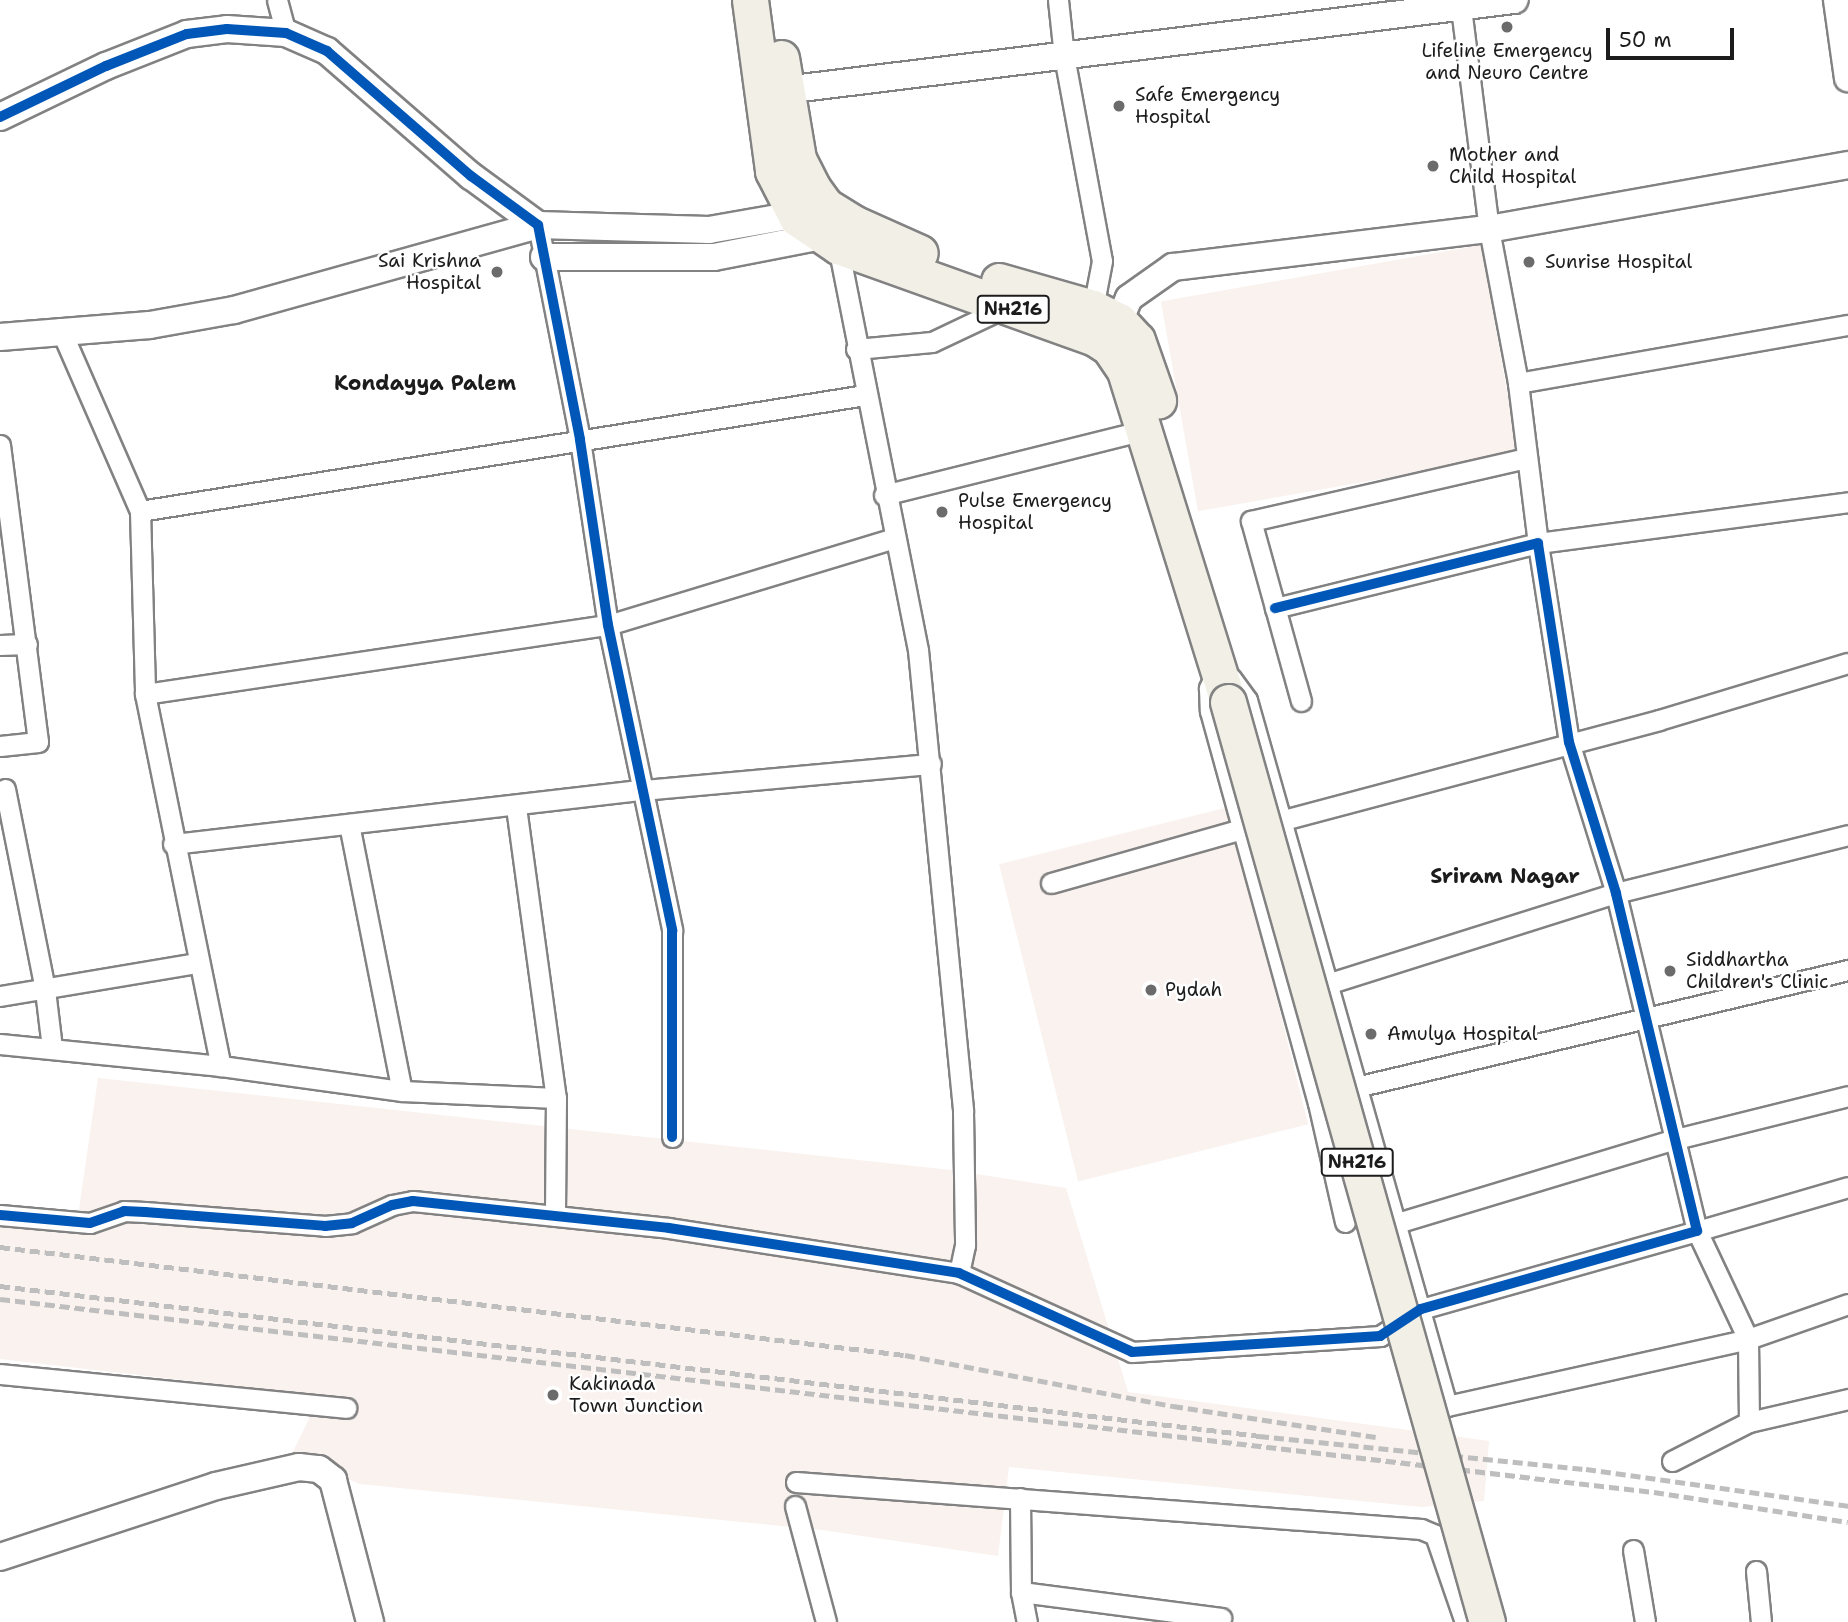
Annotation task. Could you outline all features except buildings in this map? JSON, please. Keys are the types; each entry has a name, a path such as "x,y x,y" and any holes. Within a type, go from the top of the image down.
{"highway":[{"path":"750,0 773,171 821,226"},
{"path":"775,0 785,90 798,159 821,226"},
{"name":"NH216","path":"821,226 1006,307 1107,325"},
{"name":"NH216","path":"821,226 927,256 1107,325 1137,340 1154,385 1216,619 1223,682"},
{"name":"NH216","path":"1107,325 1135,393 1223,682 1487,1622"}],"street":[{"path":"276,0 286,33"},
{"path":"1058,0 1064,57 1102,261 1107,325"},
{"path":"785,90 1064,57 1460,3 1514,0"},
{"path":"1837,0 1848,78"},
{"path":"1460,3 1489,229 1518,383 1538,542 1569,742 1616,893 1697,1231 1748,1339 1749,1422"},
{"path":"0,117 106,66 187,34 228,29 286,33 327,51 471,176 538,225 580,440 608,625 671,930 672,1137"},
{"path":"1107,325 1129,298 1173,267 1489,229 1848,165"},
{"path":"0,337 60,328 150,325 234,310 538,225 709,230 821,226"},
{"path":"544,257 714,257 821,226"},
{"path":"821,226 856,349 884,495 919,650 963,1112 965,1245 959,1273"},
{"path":"856,349 932,342 1006,307"},
{"path":"1518,383 1848,325"},
{"path":"60,328 139,511 145,694 197,963 221,1066"},
{"path":"139,511 865,395"},
{"path":"884,495 1145,430"},
{"path":"0,445 27,644 37,742 0,746"},
{"path":"1301,701 1251,521 1527,458"},
{"path":"1275,608 1538,542 1848,502"},
{"path":"145,694 608,625 894,538"},
{"path":"0,645 27,644"},
{"path":"1280,821 1848,663"},
{"path":"1345,1222 1318,1103 1210,711 1209,688 1223,682 1247,700 1447,1406 1748,1339 1848,1304"},
{"path":"173,844 516,807 643,790 931,764"},
{"path":"5,789 46,990 52,1048"},
{"path":"516,807 556,1098 555,1216"},
{"path":"349,824 402,1091"},
{"path":"1052,883 1242,828"},
{"path":"1327,984 1616,893 1848,835"},
{"path":"0,996 197,963"},
{"path":"1356,1087 1848,970"},
{"path":"0,1044 221,1066 402,1091 556,1098"},
{"path":"1397,1223 1676,1139 1848,1096"},
{"path":"0,1215 90,1223 124,1211 325,1226 352,1223 392,1205 413,1201 669,1228 959,1273 1132,1352 1380,1336 1421,1309 1848,1187"},
{"path":"0,1374 346,1408"},
{"path":"1672,1461 1749,1422 1848,1398"},
{"path":"0,1557 216,1486 299,1467 319,1469 333,1480 370,1622"},
{"path":"796,1482 1421,1529 1435,1535 1465,1622"},
{"path":"1020,1498 1021,1592 1027,1622"},
{"path":"795,1506 827,1622"},
{"path":"1633,1550 1645,1622"},
{"path":"1756,1571 1761,1622"},
{"path":"1021,1592 1221,1618"}],"shaded area":[{"path":"1481,245 1518,455 1198,511 1161,301"},
{"name":"Pydah","path":"1229,807 1308,1124 1078,1182 999,864"},
{"path":"98,1078 951,1170 1066,1188 1128,1392 1489,1441 1484,1501 1422,1507 1009,1467 998,1556 822,1530 360,1484 291,1456 320,1396 0,1359 0,1208 78,1216"}],"railway":[{"path":"0,1247 905,1355 1173,1406 1376,1437"},
{"path":"0,1286 1259,1436 1586,1469 1848,1506"},
{"path":"0,1299 1654,1492 1848,1522"}],"cycle path":[{"path":"0,117 106,66 187,34 227,29 286,33 327,51 471,176 538,225 580,440 608,625 672,930 672,1137"},
{"path":"0,1215 90,1223 124,1211 325,1226 352,1223 392,1205 413,1201 669,1228 959,1273 1132,1352 1380,1336 1421,1309 1697,1231 1616,893 1569,742 1538,543 1275,608"}],"place":[{"name":"Lifeline Emergency and Neuro Centre","path":"1507,27"},
{"name":"Safe Emergency Hospital","path":"1119,106"},
{"name":"Mother and Child Hospital","path":"1433,166"},
{"name":"Sunrise Hospital","path":"1529,262"},
{"name":"Sai Krishna Hospital","path":"497,272"},
{"name":"Pulse Emergency Hospital","path":"942,512"},
{"name":"Siddhartha Children's Clinic","path":"1670,971"},
{"name":"Pydah","path":"1151,990"},
{"name":"Amulya Hospital","path":"1371,1034"},
{"name":"Kakinada Town Junction","path":"553,1395"}],"district":[{"name":"Kondayya Palem","path":"425,383"},
{"name":"Sriram Nagar","path":"1505,876"}]}
